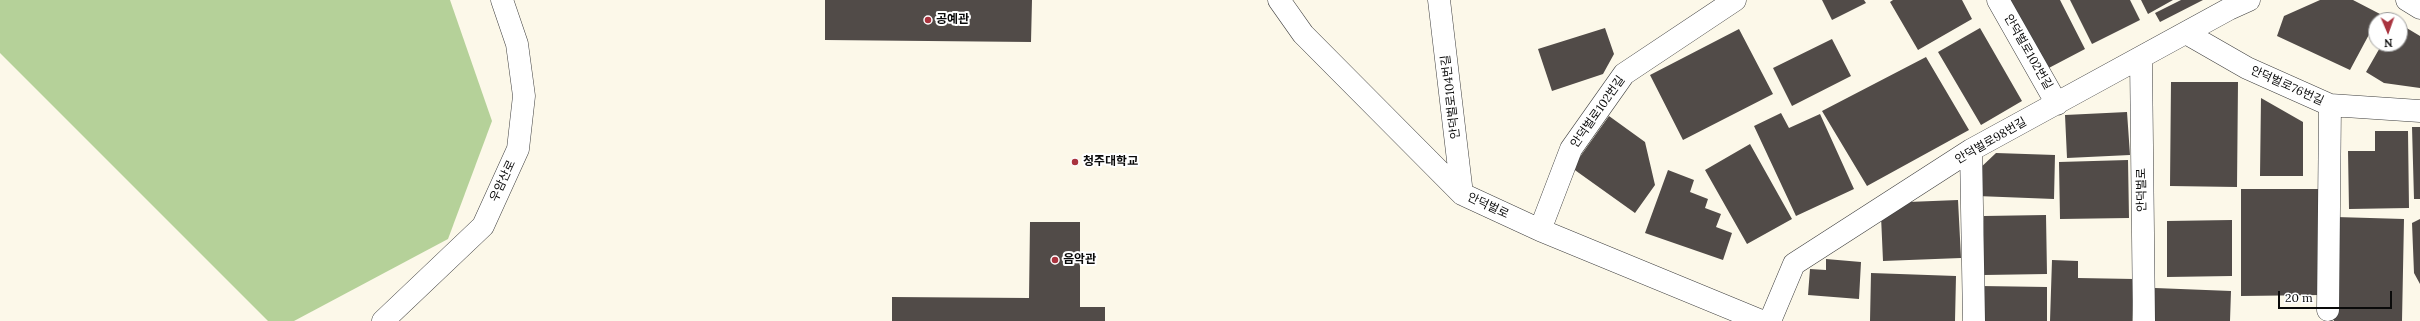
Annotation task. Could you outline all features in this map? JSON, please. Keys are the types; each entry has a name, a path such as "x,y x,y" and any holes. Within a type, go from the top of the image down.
{"street":[{"name":"우암산로","path":"383,321 483,226 518,149 524,96 517,44 502,0"},
{"name":"안덕벌로","path":"1279,0 1302,34 1462,194 1540,230 1761,321"},
{"name":"안덕벌로104번길","path":"1439,0 1462,194"},
{"name":"안덕벌로102번길","path":"1540,230 1571,149 1624,74 1735,0"},
{"name":"안덕벌로102번길","path":"1998,0 2057,104"},
{"name":"안덕벌로98번길","path":"1770,321 1794,264 1971,150 2141,59 2186,32 2249,0"},
{"path":"2407,0 2420,8"},
{"name":"안덕벌로76번길","path":"2186,32 2247,68 2330,105 2420,111"},
{"name":"안덕벌로","path":"2141,59 2144,321"},
{"path":"2328,310 2330,105"},
{"path":"1971,150 1974,321"}],"green space":[{"path":"0,0 450,0 492,121 448,239 294,321 268,321 0,53"}],"building":[{"name":"공예관","path":"825,0 1032,0 1031,42 825,40"},
{"path":"1822,0 1864,0 1866,3 1832,20"},
{"path":"1893,0 1962,0 1972,19 1918,50 1890,2"},
{"path":"2008,0 2060,0 2085,49 2045,70"},
{"path":"2070,0 2130,0 2140,20 2092,44"},
{"path":"2141,0 2173,0 2148,14"},
{"path":"2181,0 2203,0 2160,22 2155,13"},
{"path":"2320,0 2353,0 2376,12 2368,12 2368,36 2350,70 2277,36 2284,16"},
{"path":"1605,28 1614,54 1603,74 1552,91 1538,49"},
{"path":"1980,28 2022,101 1981,125 1938,52"},
{"path":"1739,29 1773,94 1683,140 1650,75"},
{"path":"2408,29 2420,36 2420,88 2384,83 2366,72 2377,52 2408,52"},
{"path":"1832,39 1851,76 1792,106 1773,68"},
{"path":"1926,57 1969,130 1867,186 1822,111"},
{"path":"2171,82 2238,82 2237,187 2170,186"},
{"path":"2261,98 2303,122 2303,176 2260,176"},
{"path":"2127,112 2130,155 2067,158 2065,115"},
{"path":"1781,113 1789,128 1820,114 1854,189 1796,216 1754,126"},
{"path":"1609,116 1645,142 1655,185 1635,213 1572,168"},
{"path":"2412,127 2420,127 2420,199 2414,199"},
{"path":"2375,131 2408,131 2409,208 2349,209 2348,151 2375,151"},
{"path":"1750,144 1792,219 1747,244 1705,170"},
{"path":"1996,153 2055,155 2054,199 1977,196 1977,171"},
{"path":"2128,160 2129,218 2060,219 2059,162"},
{"path":"1668,170 1694,180 1690,192 1708,199 1705,208 1721,214 1716,227 1732,233 1723,260 1645,233"},
{"path":"2241,189 2319,189 2320,295 2241,296"},
{"path":"1958,200 1961,258 1883,261 1881,216 1908,202"},
{"path":"2046,215 2047,274 1984,275 1984,216"},
{"path":"2336,217 2404,219 2402,321 2334,321"},
{"path":"2420,219 2420,284 2414,273 2412,223"},
{"path":"2232,220 2232,276 2167,277 2167,221"},
{"name":"음악관","path":"1030,222 1080,222 1080,307 1105,307 1105,321 892,321 892,297 1029,298"},
{"path":"1826,259 1861,262 1859,299 1808,295 1810,269 1826,270"},
{"path":"2052,260 2078,261 2078,278 2134,279 2132,321 2050,321"},
{"path":"1871,273 1956,276 1955,321 1870,321"},
{"path":"1981,286 2047,287 2047,321 1981,321"},
{"path":"2155,288 2231,291 2230,321 2154,321"}],"place":[{"name":"공예관","path":"928,20"},
{"name":"청주대학교","path":"1075,162"},
{"name":"음악관","path":"1055,260"}]}
